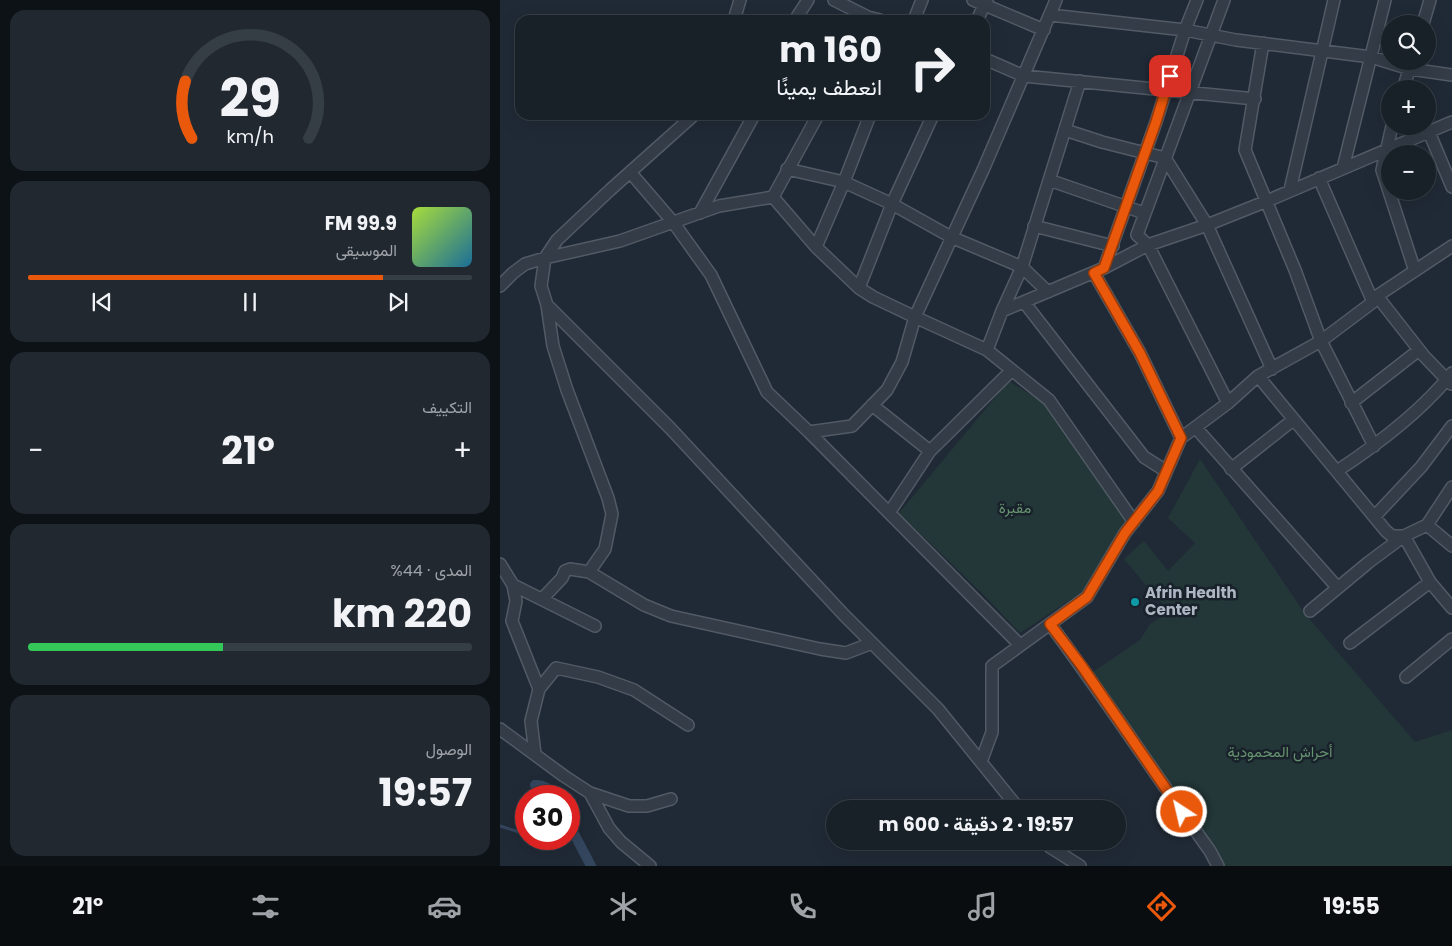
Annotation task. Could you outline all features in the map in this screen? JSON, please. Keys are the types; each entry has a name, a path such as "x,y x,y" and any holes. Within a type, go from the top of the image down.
{"street":[{"path":"736,15 740,0"},
{"path":"798,15 808,0"},
{"path":"834,0 862,15"},
{"path":"916,15 922,0"},
{"path":"973,0 986,2 1044,30"},
{"path":"809,432 852,426 887,390 902,362 915,317 983,170 1056,0"},
{"path":"1099,271 1113,246 1125,206 1156,122 1184,30 1197,0"},
{"path":"1224,0 1137,235 1148,245 1228,403"},
{"path":"1290,190 1334,0"},
{"path":"1343,168 1385,0"},
{"path":"1426,15 1430,0"},
{"path":"980,15 986,2"},
{"path":"1050,15 1184,30 1210,36 1381,59"},
{"path":"1263,43 1245,150 1295,270 1321,341 1374,446"},
{"path":"990,61 1024,76 1255,99"},
{"path":"1432,70 1452,75"},
{"path":"987,350 1022,267 1080,81"},
{"path":"589,572 605,549 612,514 608,498 567,390 553,346 547,305 541,286 544,258 557,240 688,120"},
{"path":"700,213 751,120"},
{"path":"772,197 815,120"},
{"path":"816,247 868,120"},
{"path":"859,288 892,204 931,120"},
{"path":"1436,129 1452,122"},
{"path":"1064,130 1165,158 1206,225 1272,369"},
{"path":"1399,145 1422,135"},
{"path":"1430,135 1452,187"},
{"path":"1002,311 1099,271 1148,245 1267,201 1381,152"},
{"path":"787,169 844,182 892,204 951,237 1022,267 1048,292"},
{"path":"630,172 673,222 711,275 767,392 1020,645"},
{"path":"1319,178 1375,299 1419,350 1450,379 1374,446 1337,471"},
{"path":"1048,180 1144,214"},
{"path":"500,286 525,264 620,241 719,206 772,197"},
{"path":"772,197 816,247 859,288 873,297 987,350 1049,400 1134,522"},
{"path":"1392,200 1415,271"},
{"path":"1034,226 1113,246"},
{"path":"981,762 992,732 992,666 1087,597 1125,533 1158,491 1181,438 1228,403 1258,376 1321,341 1375,299 1452,246"},
{"path":"1099,271 1181,438"},
{"path":"1024,302 1144,457 1166,471"},
{"path":"547,305 670,428 744,510 938,709 1012,800"},
{"path":"1351,403 1419,350"},
{"path":"889,512 930,451 1012,370"},
{"path":"1258,376 1392,536 1404,536"},
{"path":"872,405 930,451"},
{"path":"1231,469 1293,420"},
{"path":"1375,516 1421,467 1452,426"},
{"path":"1196,428 1337,587"},
{"path":"1310,611 1337,587 1404,536 1427,525 1452,487"},
{"path":"1427,525 1452,546"},
{"path":"1404,536 1430,582 1452,608"},
{"path":"500,564 513,585 516,601 512,621 539,690"},
{"path":"542,599 562,578 565,570 570,569 589,572 644,605 671,616 837,652 846,653 872,643"},
{"path":"1350,643 1430,582"},
{"path":"513,585 595,626"},
{"path":"1050,624 1081,665 1210,851 1218,866"},
{"path":"1406,677 1452,639"},
{"path":"535,754 531,721 539,690 556,668 598,677 634,690 688,725"},
{"path":"500,729 590,794 629,806 647,806 671,799"},
{"path":"590,794 609,828 621,842 650,866"},
{"path":"1055,850 1080,866"}],"green space":[{"name":"مقبرة","path":"1009,381 1044,403 1126,521 1082,592 1020,633 985,596 899,513"},
{"name":"أحراش المحمودية","path":"1200,459 1305,614 1415,742 1452,730 1452,866 1221,866 1093,672 1140,640 1150,624 1169,612 1124,559 1144,541 1168,571 1195,543 1168,518"}],"waterway":[{"path":"500,826 515,831"},
{"path":"580,845 591,866"}],"place":[{"name":"Afrin Health Center","path":"1135,602"}],"route":[{"path":"1170,76 1113,246 1104,268 1094,273 1140,353 1181,438 1158,491 1125,533 1087,597 1050,624 1081,665 1182,812"}]}
